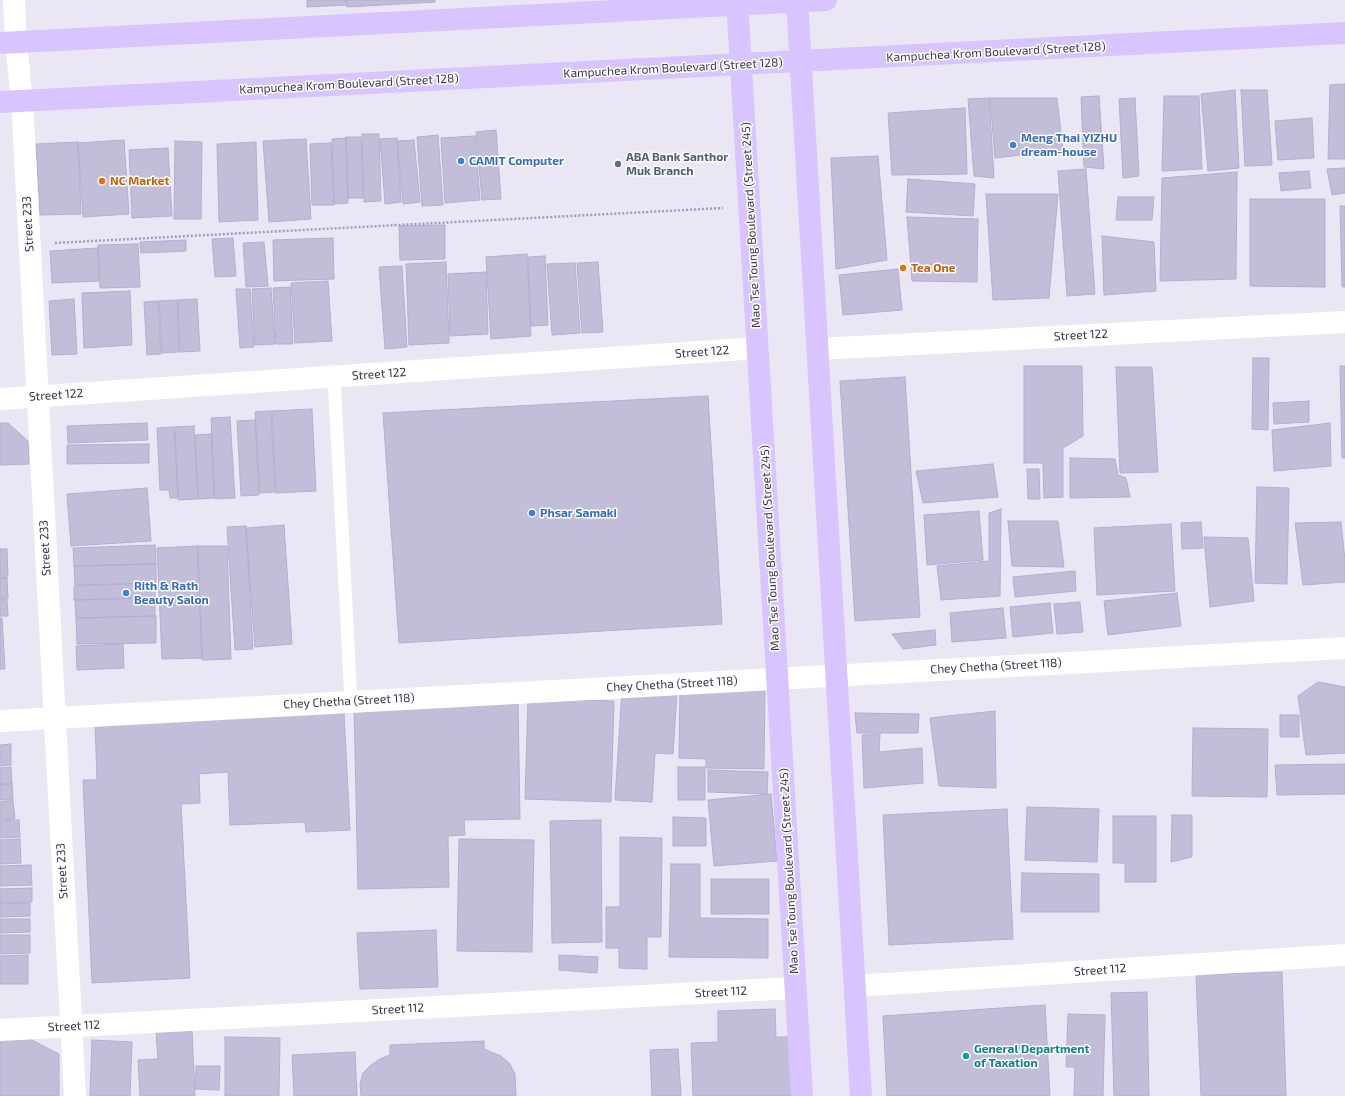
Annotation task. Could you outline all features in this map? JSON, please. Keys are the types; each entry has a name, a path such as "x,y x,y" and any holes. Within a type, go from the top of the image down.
{"main road":[{"path":"8,42 737,2 826,0"},
{"path":"797,1 861,1096"},
{"name":"Mao Tse Toung Boulevard (Street 245)","path":"737,2 742,65 802,1096"},
{"name":"Kampuchea Krom Boulevard (Street 128)","path":"0,102 1345,33"}],"street":[{"name":"Street 233","path":"14,0 8,42 22,101 74,1096"},
{"name":"Street 122","path":"818,349 1345,322"},
{"name":"Street 122","path":"0,399 758,348"},
{"name":"Chey Chetha (Street 118)","path":"0,720 1345,648"},
{"name":"Street 112","path":"854,986 1345,955"},
{"name":"Street 112","path":"0,1030 795,988"}],"lane":[{"path":"334,377 351,701"}],"path":[{"path":"29,245 750,207"}],"building":[{"path":"307,0 346,0 347,5 307,7"},
{"path":"346,0 435,0 435,2 347,7"},
{"path":"1345,84 1345,159 1328,159 1330,85"},
{"path":"1235,90 1239,168 1208,171 1201,94"},
{"path":"1241,90 1267,90 1272,165 1245,166"},
{"path":"1099,96 1104,169 1084,167 1081,97"},
{"path":"1164,96 1199,96 1202,169 1162,171"},
{"path":"989,98 994,178 974,176 968,99"},
{"path":"990,98 1057,98 1063,150 995,158"},
{"path":"1135,98 1139,176 1123,178 1119,99"},
{"path":"965,108 967,174 892,175 888,113"},
{"path":"1312,118 1314,158 1278,160 1275,121"},
{"path":"496,130 501,199 482,200 476,132"},
{"path":"362,134 379,134 381,201 364,202"},
{"path":"438,135 443,205 422,206 417,137"},
{"path":"475,136 480,200 445,203 441,138"},
{"path":"346,137 361,137 363,198 348,198"},
{"path":"346,138 348,203 334,204 332,139"},
{"path":"397,138 401,202 385,204 380,139"},
{"path":"306,139 311,219 269,222 263,141"},
{"path":"124,140 129,214 83,217 78,143"},
{"path":"414,140 420,202 403,204 397,141"},
{"path":"175,141 202,142 201,219 174,219"},
{"path":"78,142 81,214 40,215 36,144"},
{"path":"256,142 258,220 219,222 217,144"},
{"path":"331,143 334,205 312,205 310,144"},
{"path":"168,148 172,216 132,218 129,150"},
{"path":"878,156 887,260 836,269 831,158"},
{"path":"1345,168 1345,193 1332,195 1327,169"},
{"path":"1086,169 1095,294 1067,296 1058,171"},
{"path":"1309,171 1311,188 1281,191 1279,173"},
{"path":"1237,172 1236,279 1160,281 1162,178"},
{"path":"908,179 975,184 973,216 906,212"},
{"path":"986,194 1058,194 1049,298 993,300"},
{"path":"1118,197 1154,197 1152,220 1116,220"},
{"path":"1250,199 1325,199 1325,287 1250,286"},
{"path":"1340,206 1345,206 1345,287 1342,287"},
{"path":"907,217 978,219 977,282 912,281"},
{"path":"445,225 445,259 400,260 399,226"},
{"path":"1102,236 1154,242 1156,291 1104,295"},
{"path":"233,238 236,276 215,277 212,239"},
{"path":"333,238 334,279 274,281 273,240"},
{"path":"186,240 186,251 141,253 140,242"},
{"path":"264,242 268,286 246,287 243,243"},
{"path":"138,244 140,287 100,288 98,245"},
{"path":"98,248 99,281 52,283 50,251"},
{"path":"527,254 531,336 491,339 486,257"},
{"path":"545,256 548,325 531,326 528,257"},
{"path":"446,262 449,343 409,345 406,264"},
{"path":"598,262 603,332 582,333 577,263"},
{"path":"575,263 580,333 552,335 547,264"},
{"path":"402,266 407,347 385,349 379,267"},
{"path":"898,269 902,310 843,315 839,275"},
{"path":"486,272 488,334 450,336 448,274"},
{"path":"328,281 332,341 295,343 291,283"},
{"path":"290,287 293,344 276,344 273,288"},
{"path":"271,288 275,344 255,345 252,289"},
{"path":"236,289 250,289 254,347 240,348"},
{"path":"130,291 132,345 84,348 82,293"},
{"path":"74,299 77,354 52,355 49,301"},
{"path":"197,299 200,351 180,352 178,300"},
{"path":"177,300 179,352 162,353 159,301"},
{"path":"158,301 161,354 147,355 144,302"},
{"path":"1253,358 1269,358 1268,430 1252,429"},
{"path":"1024,366 1082,366 1083,436 1063,448 1063,497 1044,498 1043,463 1024,463"},
{"path":"1340,366 1345,366 1345,458 1342,458"},
{"path":"1116,367 1152,367 1158,472 1120,473"},
{"path":"905,377 920,617 855,621 840,381"},
{"path":"708,396 722,624 399,643 383,413"},
{"path":"1309,401 1309,422 1274,424 1273,403"},
{"path":"312,409 316,491 276,493 272,411"},
{"path":"271,411 275,492 260,493 255,412"},
{"path":"230,417 235,498 215,499 211,418"},
{"path":"255,420 259,495 241,496 237,421"},
{"path":"0,423 8,423 28,441 29,464 0,465"},
{"path":"147,423 148,440 68,443 67,426"},
{"path":"1330,423 1331,466 1274,471 1272,430"},
{"path":"194,426 198,499 178,500 175,427"},
{"path":"174,427 178,498 170,498 169,490 160,490 157,428"},
{"path":"211,434 214,498 198,499 195,435"},
{"path":"149,444 149,463 67,464 67,445"},
{"path":"1070,458 1115,459 1118,475 1126,478 1130,497 1070,498"},
{"path":"993,464 998,497 923,503 916,471"},
{"path":"1027,469 1039,469 1040,499 1028,499"},
{"path":"1257,487 1289,488 1287,584 1255,583"},
{"path":"147,488 151,541 71,546 67,494"},
{"path":"1001,509 1000,596 941,600 937,566 989,561 989,513"},
{"path":"979,511 983,560 927,565 924,515"},
{"path":"1008,521 1058,521 1064,567 1012,566"},
{"path":"1201,522 1203,548 1182,549 1181,523"},
{"path":"1341,522 1345,560 1345,582 1303,585 1295,523"},
{"path":"1171,524 1175,591 1097,595 1094,528"},
{"path":"284,525 292,644 255,647 246,528"},
{"path":"246,526 253,649 235,650 227,527"},
{"path":"1204,537 1248,538 1254,601 1210,607"},
{"path":"155,545 156,564 74,566 73,548"},
{"path":"197,546 202,658 162,659 157,548"},
{"path":"198,546 227,546 231,659 202,660"},
{"path":"0,549 7,549 8,577 0,578"},
{"path":"156,564 156,583 75,585 74,566"},
{"path":"1075,571 1076,591 1015,597 1013,577"},
{"path":"0,578 7,578 8,598 0,598"},
{"path":"155,583 155,597 74,600 74,586"},
{"path":"1177,593 1181,626 1108,635 1104,601"},
{"path":"155,598 155,616 76,618 75,600"},
{"path":"0,599 7,599 8,616 0,616"},
{"path":"1080,602 1083,632 1057,634 1054,604"},
{"path":"1050,603 1053,633 1013,637 1010,607"},
{"path":"1003,608 1006,638 952,642 950,613"},
{"path":"156,616 156,643 77,644 76,618"},
{"path":"0,618 2,618 5,669 0,669"},
{"path":"935,630 936,645 903,649 892,634"},
{"path":"123,644 124,668 77,670 76,646"},
{"path":"1318,682 1345,687 1345,753 1306,755 1298,696"},
{"path":"680,685 765,686 764,769 706,768 706,759 679,758"},
{"path":"622,689 677,692 673,754 655,753 652,802 615,800"},
{"path":"528,698 614,701 611,802 525,799"},
{"path":"518,700 520,819 464,820 465,835 448,836 449,887 358,889 354,704"},
{"path":"995,711 996,788 939,786 930,718"},
{"path":"344,712 350,830 306,832 305,822 230,825 228,772 199,774 200,803 181,804 190,978 92,983 83,780 97,780 95,723"},
{"path":"855,713 919,714 918,733 857,733"},
{"path":"1280,715 1299,715 1299,737 1280,737"},
{"path":"1193,728 1268,729 1267,797 1192,796"},
{"path":"880,734 879,752 922,748 923,783 864,788 862,735"},
{"path":"11,744 11,765 0,766 0,745"},
{"path":"1345,764 1345,794 1277,795 1275,765"},
{"path":"11,767 12,784 0,784 0,768"},
{"path":"678,767 705,767 705,800 678,800"},
{"path":"708,770 768,772 767,794 708,792"},
{"path":"12,784 13,800 0,800 0,785"},
{"path":"771,794 777,861 714,866 708,800"},
{"path":"13,801 15,819 0,820 0,802"},
{"path":"1027,807 1099,809 1097,862 1025,860"},
{"path":"1007,809 1013,939 889,945 883,815"},
{"path":"1172,815 1192,815 1192,857 1171,862"},
{"path":"1113,816 1156,816 1156,882 1125,882 1125,863 1113,863"},
{"path":"673,817 706,818 706,846 673,846"},
{"path":"19,820 20,837 0,838 0,821"},
{"path":"601,820 602,942 552,943 550,821"},
{"path":"620,837 662,838 661,937 647,937 647,969 619,968 619,948 606,948 606,907 620,907"},
{"path":"20,839 21,863 0,864 0,840"},
{"path":"459,839 534,840 532,952 457,951"},
{"path":"671,864 700,864 700,918 768,919 768,958 669,957"},
{"path":"31,865 32,885 0,886 0,866"},
{"path":"1022,873 1099,874 1099,912 1021,912"},
{"path":"711,879 769,879 769,914 711,914"},
{"path":"32,888 32,902 0,903 0,889"},
{"path":"30,903 30,916 0,917 0,904"},
{"path":"0,919 30,919 30,932 0,933"},
{"path":"436,930 438,987 360,989 357,933"},
{"path":"0,935 30,935 30,953 0,954"},
{"path":"28,955 28,984 0,984 0,956"},
{"path":"559,955 598,957 597,973 559,970"},
{"path":"1282,972 1286,1096 1201,1096 1196,975"},
{"path":"1147,992 1149,1096 1114,1096 1111,993"},
{"name":"General Department of Taxation","path":"1045,1005 1050,1096 887,1096 883,1016"},
{"path":"775,1009 776,1037 791,1037 793,1096 693,1096 691,1043 718,1042 718,1011"},
{"path":"1068,1014 1105,1015 1103,1096 1074,1096 1075,1067 1066,1067"},
{"path":"192,1030 195,1096 140,1096 138,1060 158,1059 156,1032"},
{"path":"24,1036 59,1054 59,1096 0,1096 0,1037"},
{"path":"225,1037 280,1038 279,1096 225,1096"},
{"path":"92,1040 132,1042 130,1096 90,1096"},
{"path":"484,1041 484,1049 501,1056 510,1064 515,1074 516,1096 361,1096 360,1084 363,1073 380,1059 390,1055 390,1045"},
{"path":"678,1049 681,1096 652,1096 650,1050"},
{"path":"355,1052 357,1096 294,1096 292,1055"},
{"path":"196,1066 220,1066 219,1090 195,1089"}],"place":[{"name":"Meng Thai YIZHU dream-house","path":"1013,145"},
{"name":"CAMIT Computer","path":"461,161"},
{"name":"ABA Bank Santhor Muk Branch","path":"618,164"},
{"name":"NC Market","path":"102,181"},
{"name":"Tea One","path":"903,268"},
{"name":"Phsar Samaki","path":"532,513"},
{"name":"Rith & Rath Beauty Salon","path":"126,593"},
{"name":"General Department of Taxation","path":"966,1056"}]}
